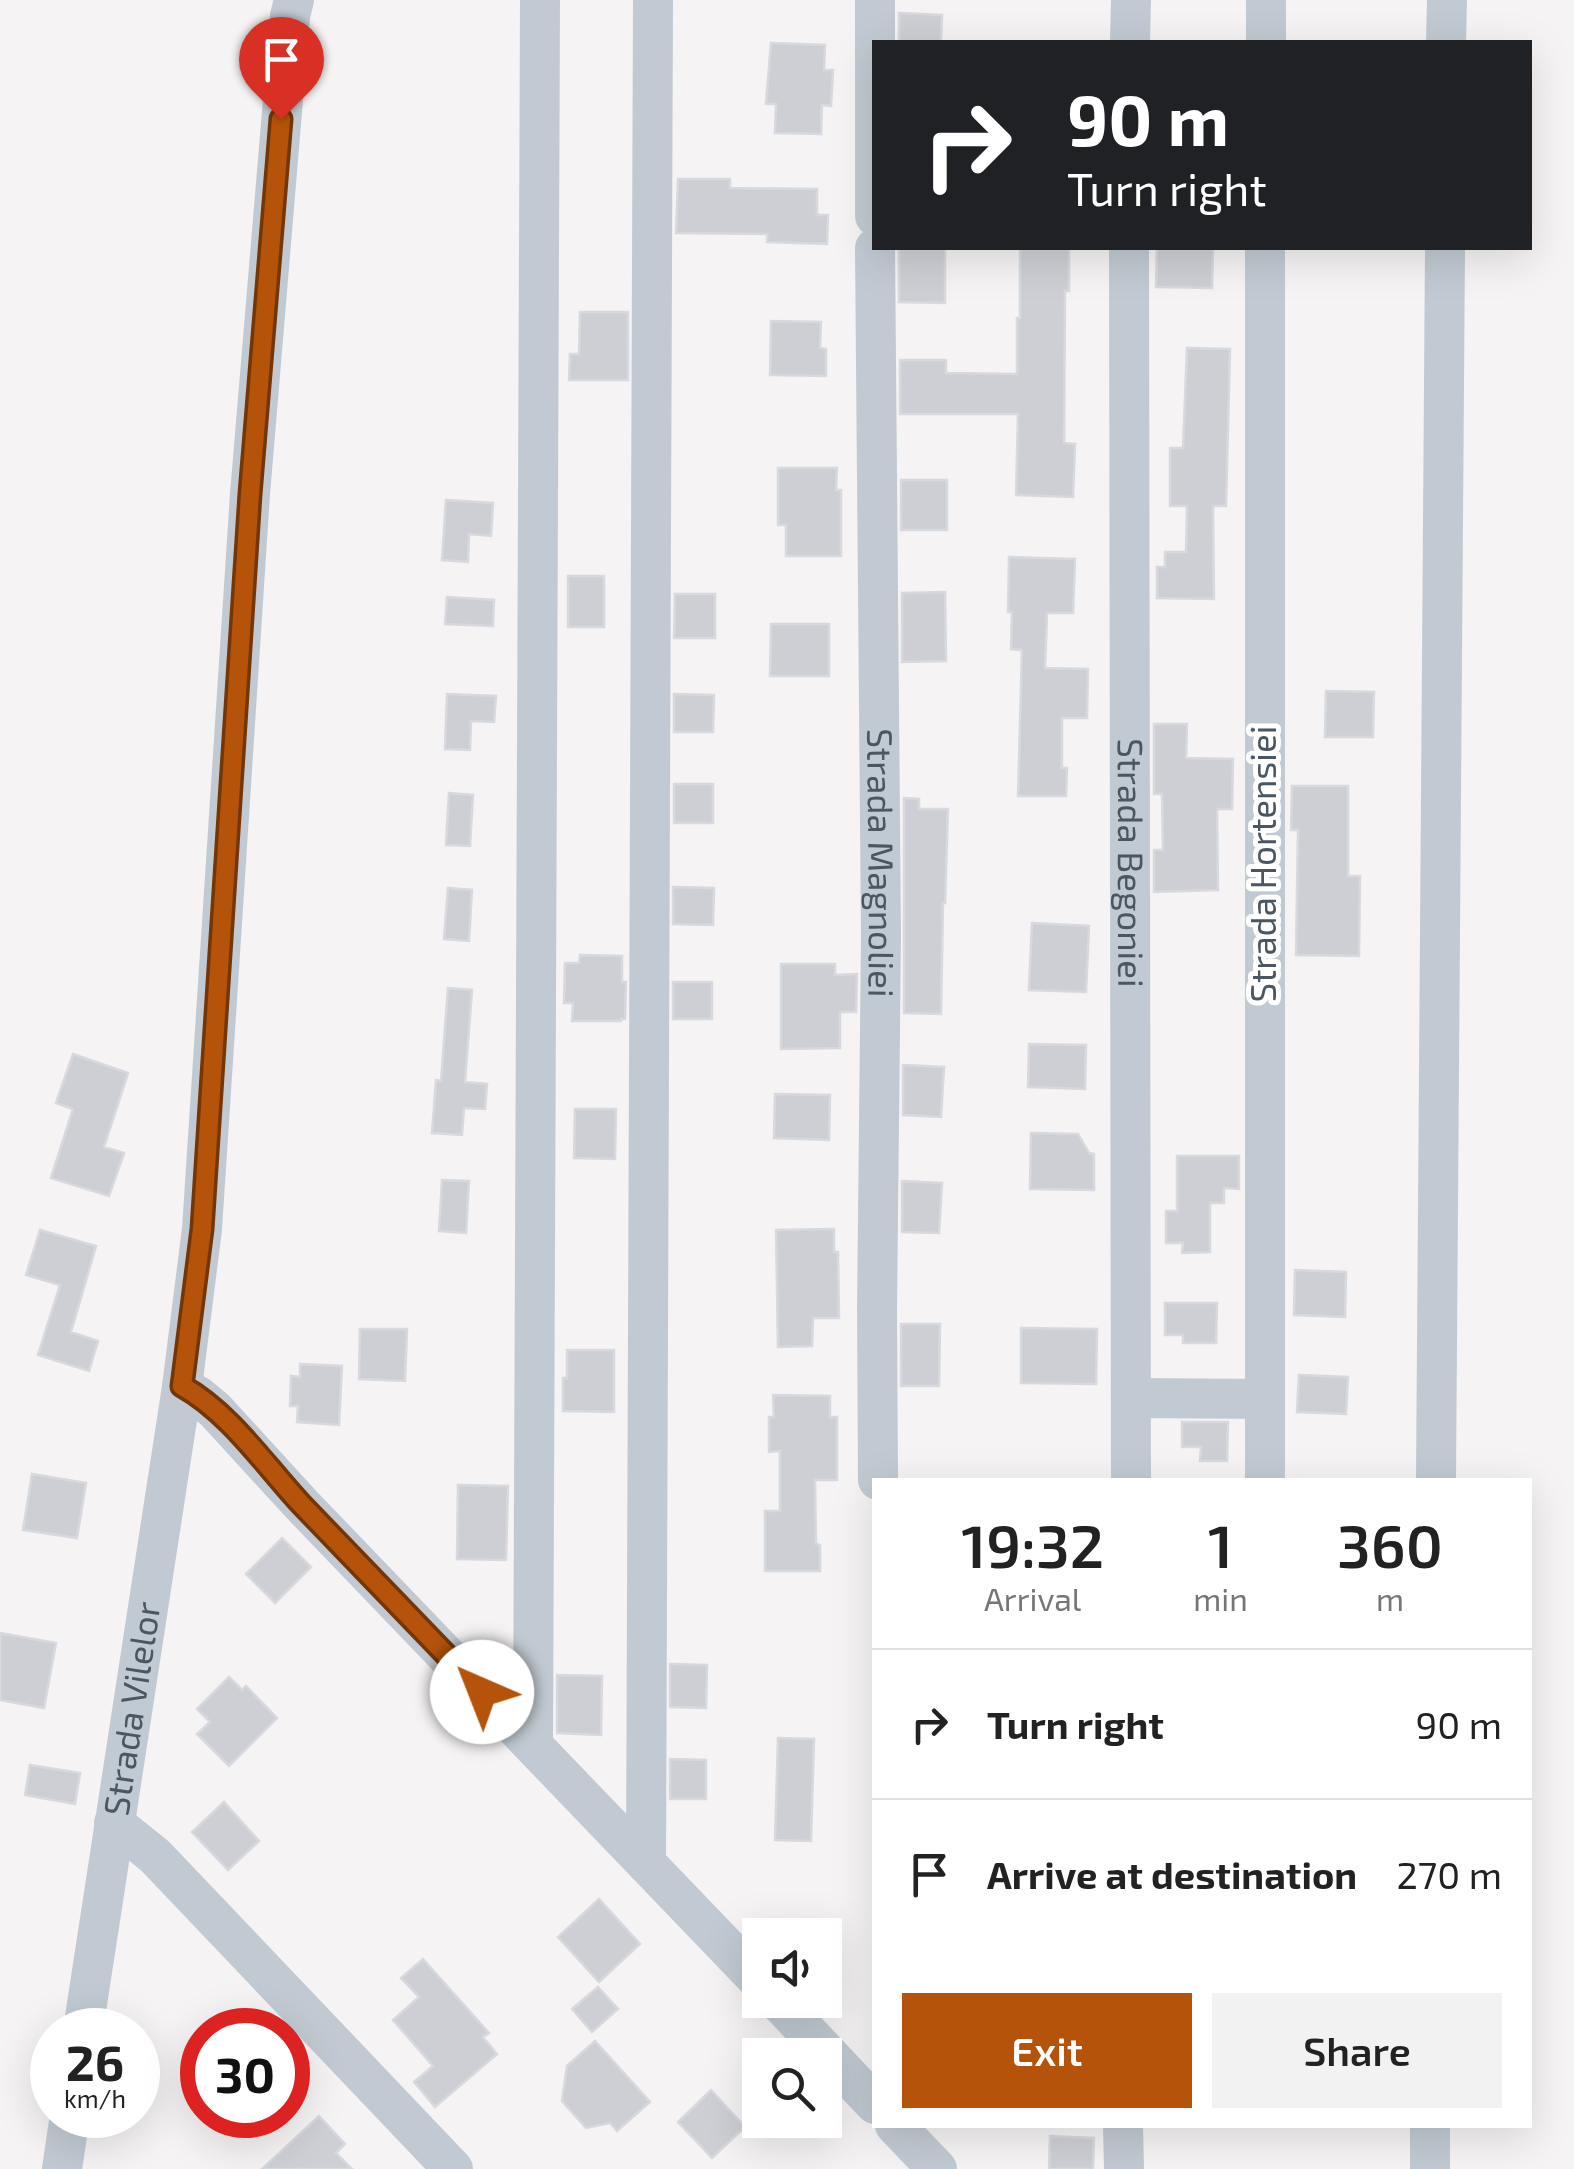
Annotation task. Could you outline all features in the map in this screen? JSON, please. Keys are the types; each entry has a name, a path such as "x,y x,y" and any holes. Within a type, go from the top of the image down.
{"street":[{"name":"Strada Vilelor","path":"86,2008 182,1386 202,1229 250,494 294,0"},
{"path":"533,1746 540,0"},
{"path":"646,1863 653,0"},
{"path":"875,0 875,40"},
{"path":"1130,40 1131,0"},
{"path":"1266,0 1266,40"},
{"path":"1446,40 1447,0"},
{"name":"Strada Magnoliei","path":"875,250 881,916 878,1478"},
{"name":"Strada Begoniei","path":"1129,250 1131,1478"},
{"name":"Strada Hortensiei","path":"1265,1478 1266,250"},
{"path":"1436,1478 1445,250"},
{"path":"182,1386 229,1424 742,1963"},
{"path":"1132,1398 1264,1399"},
{"path":"114,1823 155,1856 453,2169"},
{"path":"794,2018 872,2101"},
{"path":"897,2128 936,2169"},
{"path":"1124,2128 1124,2169"},
{"path":"1430,2128 1430,2169"},
{"path":"62,2169 67,2138"}],"building":[{"path":"899,13 942,15 941,40 899,40"},
{"path":"771,43 825,45 824,70 833,70 831,106 822,105 821,134 775,133 776,104 766,104"},
{"path":"678,179 730,179 730,188 817,189 817,215 828,215 827,244 767,242 767,234 676,233"},
{"path":"899,250 945,250 945,303 899,302"},
{"path":"1020,250 1069,250 1064,443 1075,444 1073,497 1016,495 1018,414 900,414 900,360 946,360 946,373 1017,374"},
{"path":"1157,250 1213,250 1212,288 1156,287"},
{"path":"580,312 628,312 628,380 569,380 570,354 579,354"},
{"path":"771,321 821,322 820,348 826,349 826,376 770,375"},
{"path":"1187,348 1230,349 1226,506 1213,506 1214,599 1157,598 1157,567 1165,567 1165,552 1186,552 1187,506 1170,506 1170,448 1183,448"},
{"path":"778,468 837,468 841,556 786,556 786,525 778,525"},
{"path":"901,480 947,480 947,530 901,530"},
{"path":"446,500 493,503 491,536 469,534 468,562 442,560"},
{"path":"1009,557 1075,559 1073,613 1047,613 1045,668 1088,669 1087,718 1062,718 1066,796 1018,796 1022,650 1011,649"},
{"path":"568,576 604,576 604,627 568,627"},
{"path":"945,592 946,661 902,662 902,593"},
{"path":"675,594 715,594 715,638 674,638"},
{"path":"447,597 494,600 493,626 445,624"},
{"path":"771,624 829,624 829,676 770,676"},
{"path":"1326,691 1374,692 1373,737 1325,737"},
{"path":"447,694 496,696 494,722 471,721 470,750 445,749"},
{"path":"674,694 714,695 713,732 674,732"},
{"path":"1154,724 1187,724 1186,758 1233,759 1232,809 1217,809 1218,890 1154,892 1154,850 1163,850 1162,794 1154,794"},
{"path":"674,784 713,784 713,823 674,823"},
{"path":"1292,786 1348,786 1348,876 1360,876 1359,956 1296,955 1298,830 1291,830"},
{"path":"449,793 473,795 470,846 446,845"},
{"path":"904,798 919,799 919,809 948,809 941,1014 904,1013"},
{"path":"673,887 714,888 713,925 673,924"},
{"path":"448,888 472,890 469,941 444,939"},
{"path":"1032,923 1089,926 1086,992 1029,990"},
{"path":"580,955 622,956 625,1019 572,1021 573,1003 564,1003 565,963 579,963"},
{"path":"781,964 835,964 835,975 857,974 856,1012 840,1012 840,1048 781,1049"},
{"path":"673,982 712,982 712,1019 673,1019"},
{"path":"448,988 472,990 465,1082 487,1084 485,1109 464,1108 462,1135 432,1133 436,1080 441,1081"},
{"path":"1029,1044 1086,1045 1085,1089 1028,1087"},
{"path":"73,1054 128,1073 104,1147 124,1153 109,1196 51,1178 73,1109 56,1103"},
{"path":"903,1065 944,1067 941,1117 903,1115"},
{"path":"775,1094 830,1095 829,1140 774,1138"},
{"path":"575,1109 616,1109 615,1159 574,1158"},
{"path":"1031,1133 1078,1134 1089,1153 1094,1154 1094,1190 1030,1189"},
{"path":"1177,1156 1239,1156 1239,1189 1224,1188 1224,1203 1210,1203 1210,1252 1182,1253 1183,1243 1166,1243 1166,1211 1177,1211"},
{"path":"442,1180 469,1181 466,1233 439,1231"},
{"path":"902,1181 942,1183 939,1233 902,1232"},
{"path":"834,1229 839,1318 813,1318 812,1346 778,1347 776,1230"},
{"path":"40,1230 96,1246 71,1332 98,1341 89,1371 38,1355 60,1285 26,1275"},
{"path":"1295,1270 1346,1272 1345,1317 1294,1315"},
{"path":"1165,1303 1217,1303 1216,1343 1183,1343 1183,1335 1165,1335"},
{"path":"901,1324 940,1324 939,1386 901,1386"},
{"path":"1021,1328 1097,1329 1096,1384 1021,1383"},
{"path":"360,1329 407,1329 405,1381 359,1379"},
{"path":"567,1350 614,1350 614,1412 563,1411"},
{"path":"300,1364 342,1366 339,1425 297,1422 298,1406 290,1406 291,1376 300,1377"},
{"path":"1299,1375 1348,1377 1346,1414 1297,1412"},
{"path":"773,1395 830,1396 830,1417 837,1417 837,1480 815,1480 820,1571 765,1571 765,1511 780,1511 780,1451 769,1452"},
{"path":"1182,1422 1228,1422 1227,1461 1200,1461 1201,1447 1182,1447"},
{"path":"32,1474 86,1483 77,1538 23,1530"},
{"path":"458,1485 508,1486 506,1560 457,1559"},
{"path":"282,1538 311,1567 275,1603 246,1574"},
{"path":"0,1633 56,1643 44,1708 0,1700"},
{"path":"670,1664 707,1665 706,1708 670,1707"},
{"path":"557,1675 602,1676 601,1735 557,1733"},
{"path":"229,1677 242,1690 246,1686 277,1718 229,1766 197,1734 210,1722 197,1709"},
{"path":"778,1738 814,1739 811,1841 775,1840"},
{"path":"670,1759 706,1760 706,1799 670,1799"},
{"path":"30,1765 80,1773 75,1804 25,1795"},
{"path":"224,1802 259,1841 228,1870 192,1832"},
{"path":"599,1899 640,1944 599,1982 558,1937"},
{"path":"423,1959 489,2033 483,2037 497,2054 435,2107 414,2082 433,2066 393,2020 419,1997 401,1978"},
{"path":"598,1987 618,2009 592,2032 572,2009"},
{"path":"595,2041 650,2102 617,2131 610,2123 586,2128 562,2101 567,2066"},
{"path":"711,2090 742,2124 742,2130 712,2158 678,2122"},
{"path":"319,2116 345,2144 336,2153 352,2169 262,2169 295,2138 310,2138 310,2124"},
{"path":"1050,2136 1094,2138 1093,2169 1049,2169"}],"route":[{"path":"281,119 250,494 202,1229 182,1386 229,1424 482,1692"}]}
